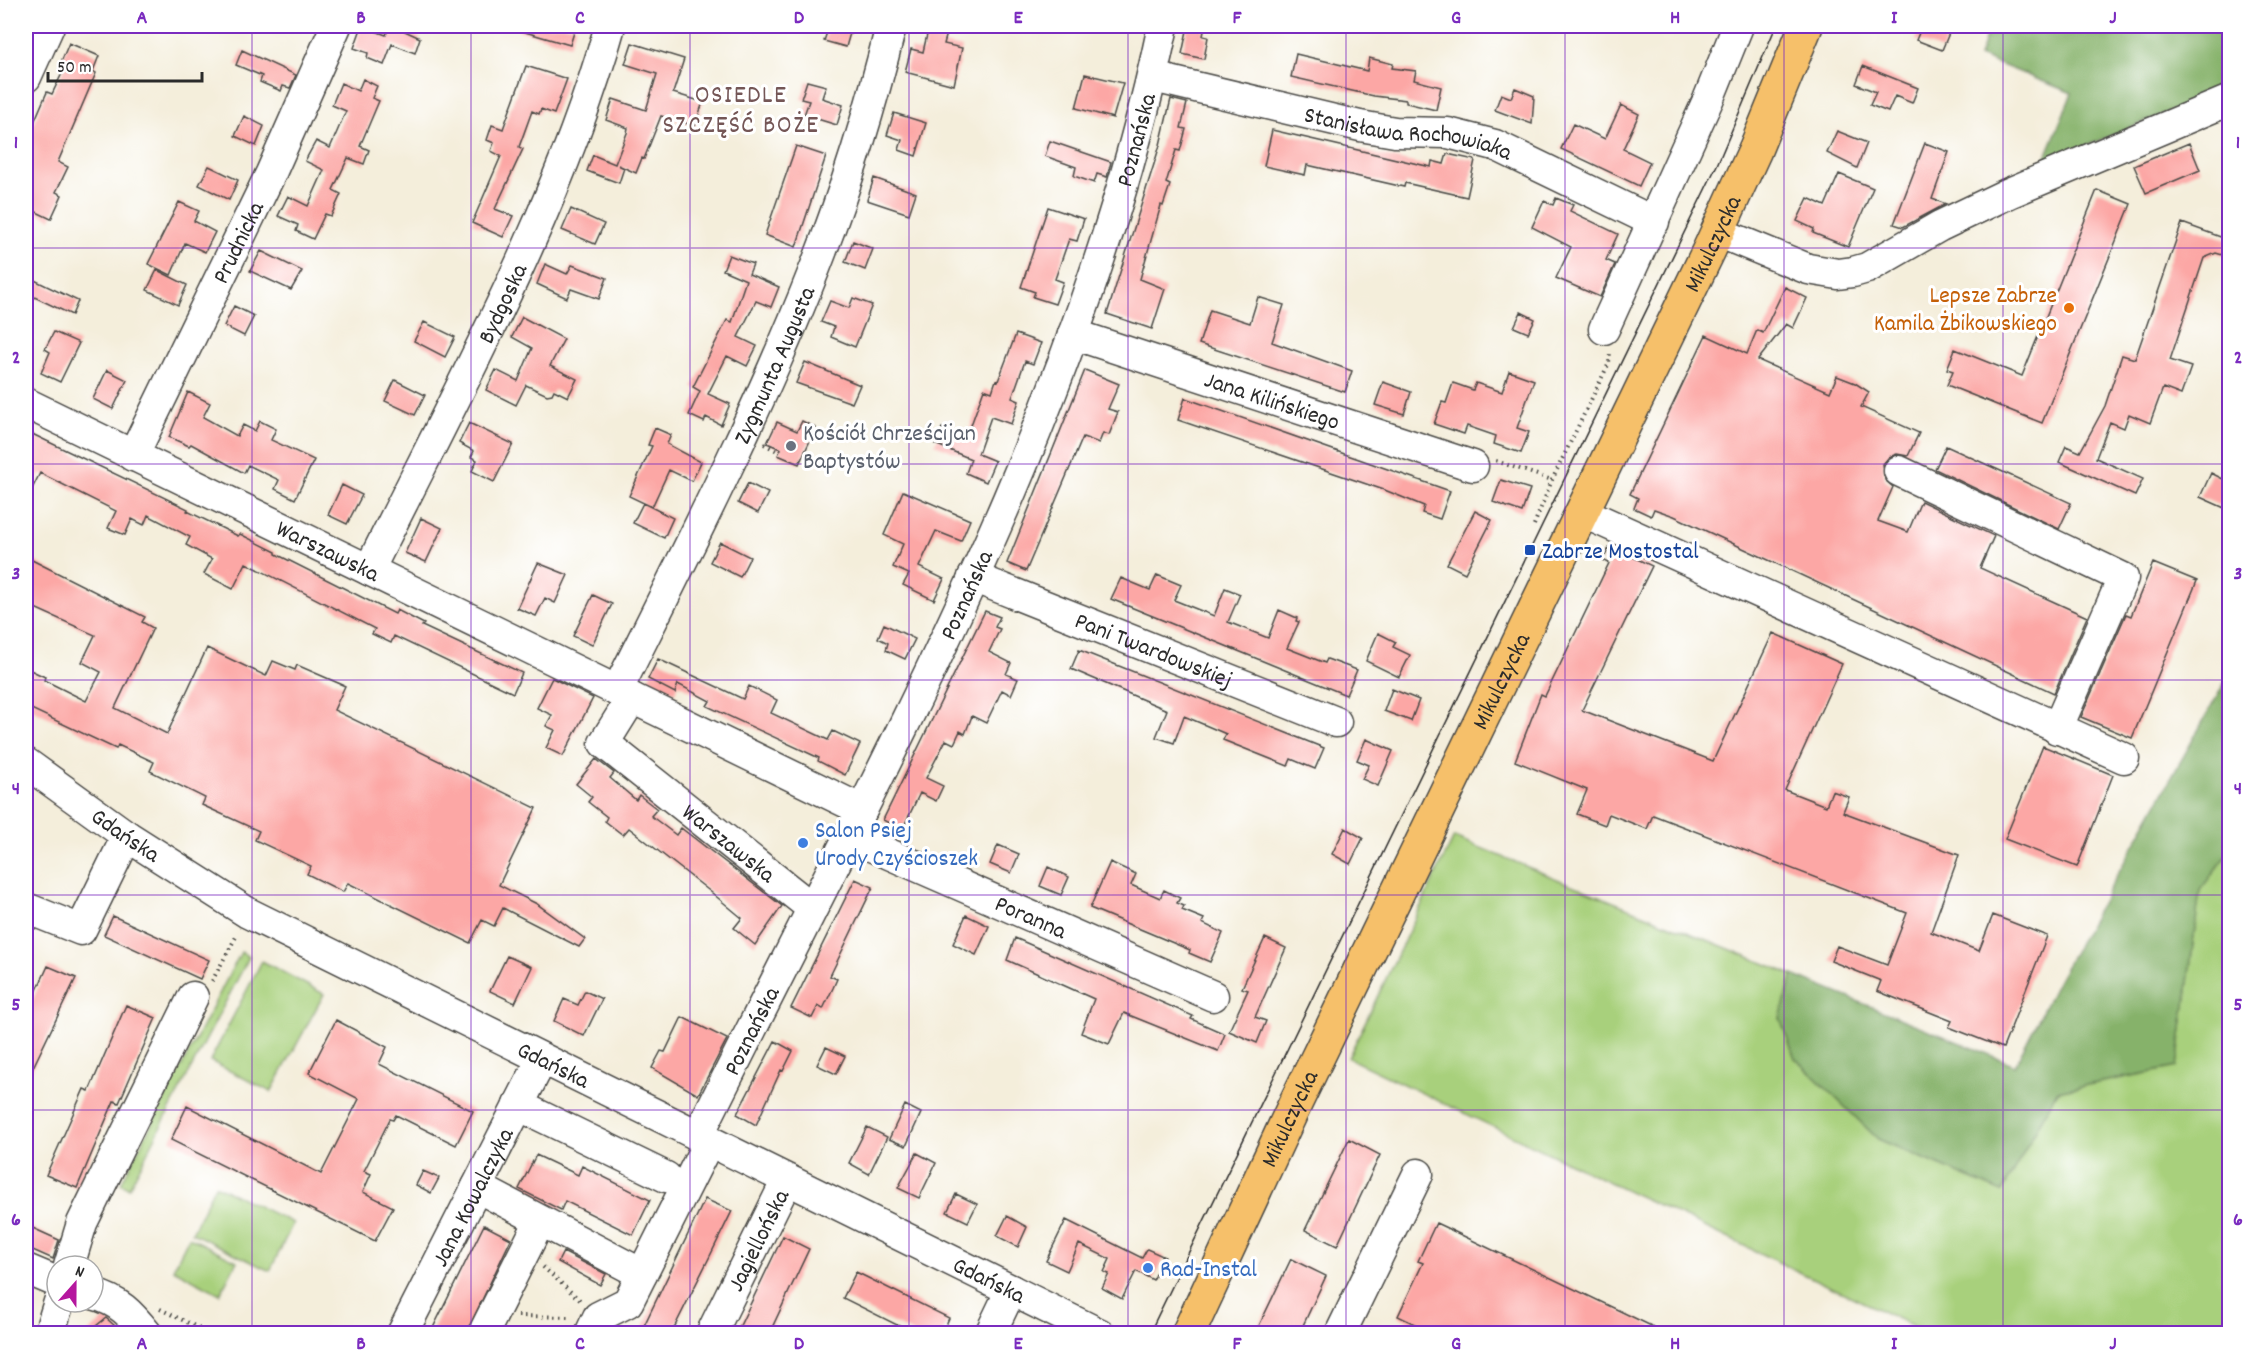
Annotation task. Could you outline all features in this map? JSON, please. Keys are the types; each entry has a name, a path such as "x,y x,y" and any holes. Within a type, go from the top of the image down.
{"main road":[{"name":"Mikulczycka","path":"1188,1334 1301,1091 1718,232 1773,109 1806,26"}],"street":[{"path":"26,77 49,26"},
{"name":"Prudnicka","path":"133,456 272,173 336,26"},
{"name":"Bydgoska","path":"369,570 543,210 581,114 610,26"},
{"name":"Zygmunta Augusta","path":"624,694 748,426 796,316 856,152 891,26"},
{"name":"Poznańska","path":"594,1325 628,1302 812,908 862,810 974,577 1073,334 1119,196 1153,76 1163,26"},
{"path":"1604,329 1708,100 1738,26"},
{"name":"Stanisława Rochowiaka","path":"1153,76 1360,126 1395,132 1448,133 1487,143 1654,222"},
{"path":"1718,232 1808,269 1830,273 1853,272 1867,268 1940,226 2009,193 2229,100"},
{"name":"Jana Kilińskiego","path":"1073,334 1473,466"},
{"name":"Warszawska","path":"26,403 862,810"},
{"path":"1899,471 2123,578 2057,729"},
{"path":"1582,512 2124,758"},
{"name":"Pani Twardowskiej","path":"974,577 1336,722"},
{"name":"Warszawska","path":"624,694 604,743 812,908"},
{"name":"Gdańska","path":"26,763 127,836 248,913 1011,1290 1050,1323 1100,1334"},
{"path":"26,908 81,930 127,836"},
{"name":"Poranna","path":"848,836 1213,996"},
{"path":"73,1254 82,1223 193,997"},
{"name":"Jana Kowalczyka","path":"402,1334 542,1059"},
{"path":"518,1105 666,1177"},
{"path":"1340,1334 1418,1174"},
{"name":"Jagiellońska","path":"711,1334 787,1180"},
{"path":"477,1187 642,1274"},
{"path":"487,1325 540,1221"},
{"path":"26,1269 45,1277"},
{"path":"990,1334 1011,1290"},
{"path":"105,1298 127,1309 147,1334"},
{"path":"49,1334 55,1314"}],"path":[{"path":"1534,525 1552,480 1609,363 1611,333 1604,329"},
{"path":"1473,466 1492,459 1552,480"},
{"path":"193,997 213,979 248,913"},
{"path":"525,1251 594,1325"},
{"path":"127,1309 159,1308 211,1334"},
{"path":"487,1325 594,1325"}],"green space":[{"path":"1990,26 2229,26 2229,87 2043,164 2072,93 1979,56"},
{"path":"2229,675 2229,853 2200,890 2177,1067 2057,1091 2002,1192 1878,1139 1795,1058 1780,1018 1793,975 2015,1065 2057,982"},
{"path":"1454,837 1793,975 1780,1018 1795,1058 1878,1139 2002,1192 2057,1091 2177,1067 2200,890 2229,853 2229,1333 1928,1333 1348,1058"},
{"path":"241,952 249,957 129,1188 121,1183"},
{"path":"262,961 324,994 271,1092 210,1061"},
{"path":"215,1185 293,1223 270,1271 192,1233"},
{"path":"189,1237 237,1261 220,1294 173,1269"}],"building":[{"path":"362,26 386,35 390,26 394,26 420,38 415,53 392,44 384,65 367,58 368,53 354,48"},
{"path":"519,26 576,26 570,45 518,30"},
{"path":"829,26 852,26 846,47 824,41"},
{"path":"929,26 949,26 944,44 962,48 954,85 905,72 911,49 923,52"},
{"path":"1188,26 1205,26 1203,36 1208,37 1204,59 1182,54"},
{"path":"1922,26 1952,26 1942,50 1916,40"},
{"path":"69,43 99,56 93,71 96,73 58,162 68,167 56,192 62,195 51,219 26,207 26,141 47,92 52,94 66,65 61,62"},
{"path":"632,43 684,59 673,93 703,102 695,126 661,116 636,173 618,165 624,168 619,183 587,171 593,155 615,164 627,133 628,128 606,120 613,99 646,110 657,74 625,64"},
{"path":"242,50 296,75 290,88 283,86 281,91 260,82 262,76 236,65"},
{"path":"1296,54 1367,71 1369,58 1393,64 1392,68 1416,71 1414,80 1441,87 1436,110 1406,103 1406,100 1374,96 1291,77"},
{"path":"526,66 567,79 554,114 541,109 539,114 532,111 519,147 523,149 495,209 513,216 503,237 472,223 501,156 491,151 494,143 487,140 492,125 503,129"},
{"path":"1863,66 1918,88 1912,103 1895,96 1888,112 1870,105 1876,92 1856,84"},
{"path":"1085,74 1123,83 1113,118 1076,108"},
{"path":"363,79 377,86 372,98 379,101 360,146 369,150 364,164 348,158 333,190 341,194 331,216 325,214 313,239 296,231 298,225 278,216 288,196 308,206 324,170 305,161 316,141 330,148 346,111 332,105 341,83 358,91"},
{"path":"807,81 826,86 822,98 843,105 837,125 804,115 809,101 801,99"},
{"path":"1515,88 1534,96 1532,124 1495,110 1501,94 1511,98"},
{"path":"1171,99 1187,103 1181,128 1186,129 1180,151 1176,150 1166,183 1170,185 1163,206 1161,205 1140,279 1165,289 1152,329 1107,314 1160,145"},
{"path":"1621,105 1639,114 1623,149 1650,162 1639,186 1561,149 1573,124 1605,139"},
{"path":"894,113 926,123 916,156 899,150 902,140 887,135"},
{"path":"244,116 264,126 256,146 235,136"},
{"path":"1272,130 1431,167 1432,161 1444,164 1447,154 1475,160 1467,197 1405,183 1404,187 1307,165 1305,175 1264,166"},
{"path":"1837,131 1867,143 1857,168 1827,153"},
{"path":"1050,141 1111,162 1107,177 1097,174 1094,183 1074,176 1076,167 1045,156"},
{"path":"1925,143 1949,152 1932,199 1946,204 1903,227 1894,224"},
{"path":"2189,143 2200,170 2146,193 2134,166"},
{"path":"796,146 826,156 796,247 765,235"},
{"path":"209,166 238,180 229,200 199,185"},
{"path":"1839,174 1873,188 1848,247 1813,233 1814,229 1797,221 1808,198 1825,206"},
{"path":"874,178 916,193 909,214 867,200"},
{"path":"2097,190 2131,204 2042,423 1947,385 1953,371 1947,369 1955,349 2022,376"},
{"path":"1556,198 1573,205 1570,211 1618,234 1606,260 1615,264 1600,297 1556,278 1571,247 1532,227 1544,201 1553,205"},
{"path":"179,202 199,211 194,221 215,232 205,252 185,243 171,275 148,264"},
{"path":"1048,207 1084,219 1077,241 1069,239 1055,279 1063,282 1055,304 1033,297 1035,292 1021,287"},
{"path":"571,209 604,224 595,244 562,230"},
{"path":"2182,223 2229,240 2229,257 2216,253 2204,258 2170,360 2191,367 2181,395 2163,388 2150,423 2129,414 2124,428 2110,422 2096,458 2143,479 2135,496 2059,462 2066,446 2080,452 2105,406 2122,355 2135,359"},
{"path":"853,241 873,249 865,270 845,262"},
{"path":"261,251 302,271 291,290 250,271"},
{"path":"729,255 753,264 749,274 779,287 771,307 756,301 738,337 757,346 747,366 727,356 708,394 730,404 721,425 706,417 704,422 689,415 700,391 693,387 727,320 732,322 746,280 723,270"},
{"path":"545,264 567,274 572,265 607,278 599,299 571,289 567,298 537,284"},
{"path":"157,270 187,285 178,305 147,290"},
{"path":"26,276 78,301 72,315 26,293"},
{"path":"1785,287 1807,298 1793,328 1786,324 1758,360 1830,392 1837,376 1855,383 1869,392 1861,407 1919,433 1908,456 1897,454 1889,457 1883,464 1885,480 1893,487 1878,521 1908,532 1921,501 1994,536 1980,568 2087,617 2054,693 1674,516 1654,509 1651,516 1634,508 1638,498 1630,494 1706,335 1747,354 1757,330 1763,333"},
{"path":"1258,297 1284,305 1272,342 1352,371 1345,392 1199,344 1210,310 1250,323"},
{"path":"853,298 872,305 855,347 831,337 834,327 821,322 830,301 849,308"},
{"path":"234,306 254,316 244,336 224,326"},
{"path":"1521,312 1535,319 1528,333 1514,327"},
{"path":"522,317 564,339 550,366 577,379 568,397 554,390 552,394 547,395 526,385 516,405 486,390 496,370 518,381 532,348 512,337"},
{"path":"424,322 455,337 445,357 414,341"},
{"path":"54,332 79,343 60,382 41,373 50,352 45,349"},
{"path":"1016,334 1041,343 1033,364 1025,361 1012,398 1019,401 1011,424 991,417 978,454 995,461 986,482 966,473 971,459 935,444 942,428 966,439 984,389 992,392"},
{"path":"805,362 860,385 852,403 796,383"},
{"path":"107,370 127,380 113,409 93,399"},
{"path":"1085,370 1119,384 1108,409 1118,412 1109,435 1103,433 1099,443 1083,437 1026,571 1007,563"},
{"path":"1509,371 1534,380 1517,428 1529,432 1521,453 1494,444 1496,436 1467,426 1464,434 1434,424 1442,402 1446,403 1453,383 1473,390 1476,383 1502,392"},
{"path":"395,380 425,395 415,415 385,401"},
{"path":"1383,382 1411,392 1404,414 1375,405"},
{"path":"188,392 210,403 203,417 237,436 243,425 255,431 260,421 276,429 271,440 314,460 295,499 275,489 279,480 248,465 244,473 191,444 189,446 169,437"},
{"path":"1185,398 1450,491 1440,519 1422,513 1424,506 1387,491 1178,420"},
{"name":"Kościół Chrześcijan Baptystów","path":"802,421 816,428 799,464 778,455 781,449 767,443 777,422 797,431"},
{"path":"469,423 513,444 494,482 472,471 477,460 471,457 474,451 459,443"},
{"path":"655,428 671,435 667,444 701,462 692,481 669,470 652,507 629,496 652,446 648,445"},
{"path":"26,431 188,509 187,511 238,536 240,534 395,614 397,610 424,624 422,626 522,673 513,693 394,636 391,643 372,634 375,629 246,563 233,589 204,574 212,559 186,545 190,537 148,515 144,525 132,519 125,535 108,528 116,511 40,473 26,501"},
{"path":"1946,446 2071,503 2059,529 1935,469"},
{"path":"2211,473 2229,482 2229,510 2200,497"},
{"path":"1501,480 1530,489 1522,512 1493,502"},
{"path":"748,483 768,493 758,513 738,503"},
{"path":"342,485 362,495 347,524 328,515"},
{"path":"903,491 970,520 961,541 936,531 919,567 944,579 934,600 903,585 909,574 893,567 903,544 884,535"},
{"path":"643,503 673,518 664,538 633,523"},
{"path":"1475,511 1492,520 1465,573 1447,564"},
{"path":"421,518 442,528 426,562 405,553"},
{"path":"720,542 750,557 740,577 710,562"},
{"path":"1610,546 1652,566 1582,710 1713,761 1773,633 1842,664 1785,790 1826,806 1832,791 1849,797 1843,812 1959,855 1931,932 1979,951 1993,915 2047,936 2003,1048 1949,1027 1952,1021 1877,991 1881,981 1831,961 1837,946 1887,965 1907,913 1653,815 1647,829 1609,814 1605,825 1577,814 1587,790 1515,761 1541,694 1545,696 1609,563 1603,560"},
{"path":"26,557 145,617 142,622 153,628 115,708 167,734 207,648 266,676 273,661 295,670 297,665 345,686 334,710 536,808 499,885 537,904 585,939 579,947 503,908 494,926 482,920 470,943 348,883 343,892 307,874 311,866 255,840 259,831 202,805 205,798 150,771 154,762 118,745 116,749 29,708 31,704 26,701 26,668 45,677 44,680 86,701 101,672 82,662 95,635 26,604"},
{"path":"538,563 568,575 555,603 545,598 536,616 517,608"},
{"path":"2153,563 2197,581 2132,738 2081,717 2126,614 2131,616"},
{"path":"1157,575 1181,585 1174,600 1214,616 1225,588 1240,594 1228,622 1268,638 1279,610 1297,618 1296,621 1299,622 1287,648 1325,663 1327,659 1357,670 1346,695 1111,599 1121,578 1150,590"},
{"path":"593,595 612,604 592,645 573,636"},
{"path":"985,611 1000,617 995,627 1000,629 989,652 1011,663 1006,674 1018,679 1011,695 1002,690 986,723 972,716 965,734 960,731 954,744 946,740 926,778 943,786 936,801 920,793 902,830 883,820"},
{"path":"884,624 915,639 905,659 886,650 888,643 878,638"},
{"path":"1378,633 1396,642 1393,647 1410,655 1399,677 1366,661"},
{"path":"1079,650 1324,748 1315,769 1291,759 1288,766 1223,740 1226,734 1184,716 1174,743 1156,737 1167,710 1071,669"},
{"path":"658,659 743,699 749,686 777,700 771,713 828,740 833,731 860,744 845,775 818,761 819,758 707,706 710,701 678,684 675,693 648,679"},
{"path":"552,678 593,698 563,756 546,748 555,730 546,726 552,715 537,708"},
{"path":"1392,689 1419,700 1411,721 1384,711"},
{"path":"1366,739 1393,751 1378,786 1362,779 1369,765 1357,760"},
{"path":"2043,746 2113,775 2077,867 2005,839"},
{"path":"596,759 614,773 610,778 636,800 639,795 657,809 651,816 676,835 681,828 782,906 755,945 734,928 742,918 629,828 623,835 605,821 607,817 588,802 592,797 576,784"},
{"path":"1345,828 1363,838 1350,864 1332,854"},
{"path":"998,845 1019,854 1011,873 990,864"},
{"path":"1110,862 1136,874 1131,885 1160,898 1164,890 1180,898 1177,903 1184,906 1182,910 1204,919 1202,923 1223,933 1210,962 1189,953 1190,950 1090,908"},
{"path":"1048,867 1069,877 1061,895 1040,886"},
{"path":"855,879 873,887 830,976 837,979 833,988 823,1009 818,1006 812,1018 791,1008"},
{"path":"966,915 989,926 976,955 953,944"},
{"path":"113,916 209,960 200,979 104,935"},
{"path":"1015,938 1193,1016 1191,1019 1225,1034 1218,1051 1124,1013 1109,1044 1081,1033 1094,999 1007,960"},
{"path":"1265,938 1286,948 1255,1017 1266,1021 1257,1043 1229,1031 1248,990 1242,988"},
{"path":"507,956 532,967 515,1003 490,991"},
{"path":"48,966 76,978 26,1082 26,1014"},
{"path":"585,991 602,999 584,1036 554,1021 564,999 578,1005"},
{"path":"126,1005 156,1018 119,1103 114,1101 77,1188 46,1175 84,1089 89,1091"},
{"path":"682,1017 727,1039 698,1095 652,1068 661,1051 665,1052"},
{"path":"336,1020 387,1047 379,1064 473,1111 456,1145 396,1115 393,1120 390,1119 364,1171 371,1174 363,1192 393,1207 375,1241 171,1140 187,1106 321,1174 359,1099 309,1073"},
{"path":"775,1041 793,1051 783,1071 781,1070 756,1125 737,1114"},
{"path":"826,1047 845,1056 836,1074 817,1065"},
{"path":"905,1105 921,1113 906,1146 889,1139"},
{"path":"867,1127 887,1137 869,1174 849,1163"},
{"path":"1349,1139 1380,1155 1337,1246 1305,1230"},
{"path":"917,1153 936,1163 919,1198 898,1188"},
{"path":"536,1155 578,1175 582,1166 650,1200 633,1235 565,1201 561,1210 519,1189"},
{"path":"423,1171 439,1178 431,1193 416,1185"},
{"path":"956,1194 977,1204 968,1222 947,1212"},
{"path":"705,1199 732,1211 671,1334 640,1334"},
{"path":"1007,1216 1027,1227 1018,1247 997,1236"},
{"path":"1066,1220 1142,1258 1147,1249 1165,1257 1153,1280 1136,1271 1122,1299 1102,1288 1109,1274 1104,1272 1110,1259 1079,1244 1067,1271 1046,1261"},
{"path":"1436,1223 1668,1334 1435,1334 1398,1316 1423,1263 1418,1261"},
{"path":"26,1225 59,1240 55,1254 45,1255 26,1247"},
{"path":"484,1225 511,1239 466,1334 430,1334"},
{"path":"783,1236 809,1249 769,1334 736,1334"},
{"path":"563,1252 606,1274 600,1285 558,1262"},
{"path":"1291,1259 1326,1276 1299,1334 1271,1334 1258,1328"},
{"path":"856,1272 949,1318 942,1334 915,1334 843,1298"},
{"path":"106,1318 124,1334 86,1334"}],"tram line":[{"path":"1149,1334 1717,165 1776,26"}],"place":[{"name":"Lepsze Zabrze Kamila Żbikowskiego","path":"2069,308"},
{"name":"Kościół Chrześcijan Baptystów","path":"791,446"},
{"name":"Zabrze Mostostal","path":"1530,550"},
{"name":"Salon Psiej Urody Czyścioszek","path":"803,843"},
{"name":"Rad-Instal","path":"1148,1268"}],"district":[{"name":"OSIEDLE SZCZĘŚĆ BOŻE","path":"741,108"}]}
